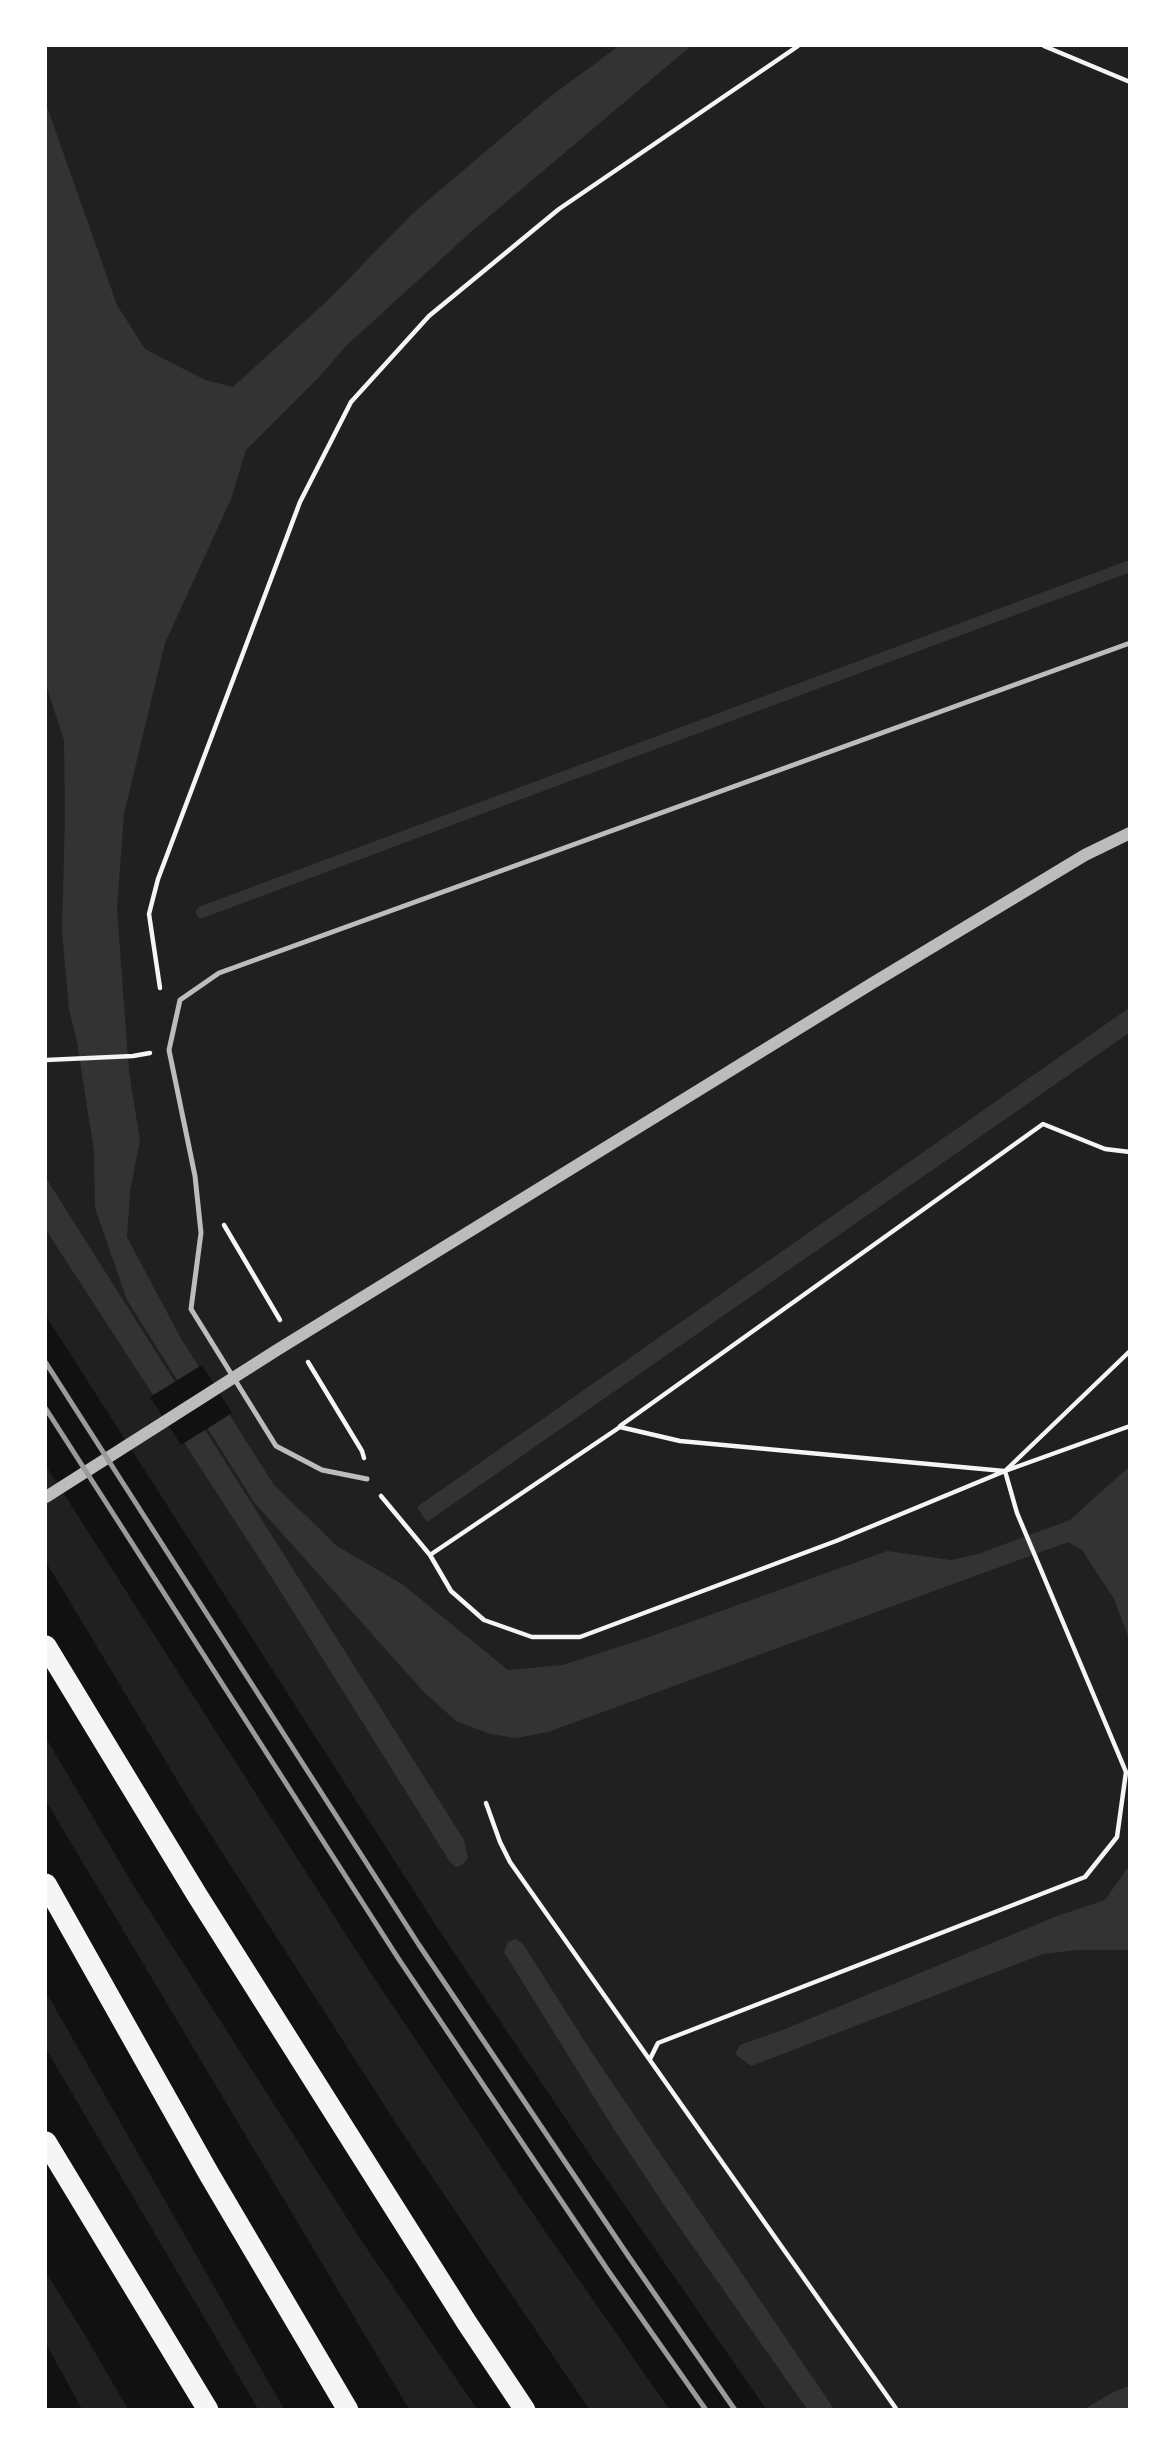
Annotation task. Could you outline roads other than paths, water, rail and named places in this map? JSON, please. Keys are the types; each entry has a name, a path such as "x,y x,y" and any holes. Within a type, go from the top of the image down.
{"highway":[{"path":"46,1646 241,1964 467,2323 525,2410"},
{"path":"46,1884 209,2174 348,2410"},
{"path":"46,2142 208,2410"}],"street":[{"path":"46,1497 277,1350 859,992 1085,855 1129,834"}],"lane":[{"path":"367,1479 322,1470 276,1446 191,1308 201,1233 195,1176 169,1050 180,1000 219,973 1129,643"}],"waterway":[{"path":"202,912 1130,566"}],"railway":[{"path":"46,1363 419,1945 735,2410"},
{"path":"46,1409 398,1958 609,2272 706,2410"}]}
